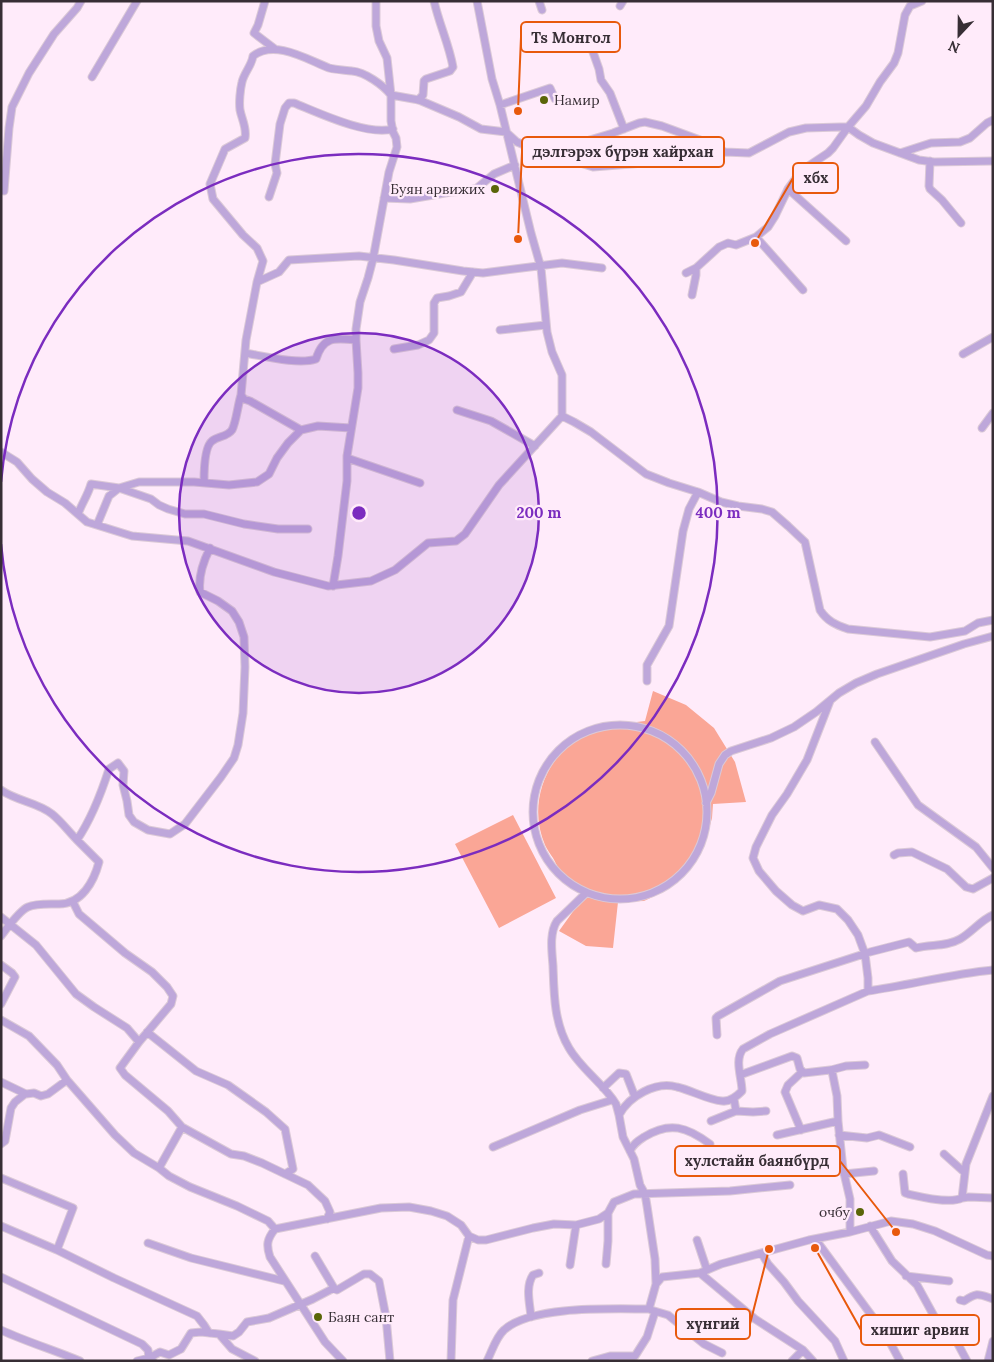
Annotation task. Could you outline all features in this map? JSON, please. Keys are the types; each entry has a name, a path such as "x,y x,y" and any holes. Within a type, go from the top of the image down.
{"street":[{"path":"4,191 12,107 29,73 54,34 81,1"},
{"path":"92,77 137,1"},
{"path":"265,1 254,34 278,50"},
{"path":"333,586 347,481 347,458 358,388 356,340 360,302 368,278 389,172 397,147 391,121 391,94 386,58 379,41 376,26 376,1"},
{"path":"418,100 423,95 424,81 426,79 450,71 453,67 434,1"},
{"path":"1,452 17,462 47,492 65,503 87,522 132,536 188,541 284,575 328,586 371,581 395,570 428,543 456,541 465,534 499,485 562,416 562,375 552,352 546,325 541,266 492,79 477,1"},
{"path":"539,1 542,10"},
{"path":"686,274 696,268 719,247 728,243 736,245 756,238 768,227 788,189 807,167 834,148 848,127 866,106 894,63 898,53 905,15 910,6 922,1"},
{"path":"588,38 601,80 610,93 624,129"},
{"path":"204,482 208,446 212,441 227,435 232,429 241,395 244,353 254,288 263,260 256,248 213,199 210,184 225,149 245,138 246,132 240,109 242,82 253,60 253,56 257,53 269,49 290,52 330,68 355,71 379,84 391,94 418,100 459,117 481,129 506,132 513,140 531,149 593,167 669,161 725,152 749,153 789,132 806,128 848,127 859,136 873,143 919,160 993,161"},
{"path":"500,105 550,88 555,99"},
{"path":"269,198 277,173 275,164 280,124 285,108 289,103 364,128 377,130 393,129"},
{"path":"900,153 931,142 960,142 970,138 987,122 993,120"},
{"path":"558,156 573,145 645,122 657,124 700,140 725,152"},
{"path":"930,161 930,189 961,223"},
{"path":"384,198 410,199 451,192 466,192 477,188 494,174 514,165"},
{"path":"788,189 846,241"},
{"path":"756,238 803,290"},
{"path":"256,282 279,272 289,260 359,256 483,273 562,263 602,268"},
{"path":"692,295 696,268"},
{"path":"394,349 418,346 429,340 434,333 434,303 437,298 461,292 473,272"},
{"path":"500,330 546,325"},
{"path":"962,354 993,337"},
{"path":"244,353 295,360 313,360 316,359 321,345 326,342 337,338 356,340"},
{"path":"241,395 244,399 301,430"},
{"path":"456,410 491,421 535,446"},
{"path":"982,428 993,413"},
{"path":"562,416 591,432 646,474 723,502 772,512 804,542 820,610 826,618 839,626 848,629 930,637 965,631 978,623 993,620"},
{"path":"97,525 109,496 119,488 139,482 204,482 229,485 258,482 270,474 277,458 301,430 318,426 351,428"},
{"path":"347,458 420,484"},
{"path":"78,514 91,484 119,488 151,499 168,509 185,514 204,514 244,524 278,529 308,529"},
{"path":"647,681 647,665 669,626 683,531 689,509 698,492"},
{"path":"77,840 90,820 109,769 118,763 124,771 123,785 129,815 134,822 148,830 170,834 185,824 234,758 243,713 244,637 239,622 232,611 200,592 199,583 204,558 210,548"},
{"path":"706,803 712,793 719,764 725,755 731,751 771,738 783,732 847,688 877,674 993,636"},
{"path":"830,701 807,760 787,794 772,814 756,847 753,858 759,871 776,891 794,906 803,910 819,905 837,909 848,920 858,935 865,954 868,991"},
{"path":"602,727 638,728 673,743 687,755 697,770 704,790 707,809 705,830 693,859 679,876 654,892 623,899 585,894 558,873 547,859 540,845 534,820 534,806 541,778 554,758 574,739 602,727"},
{"path":"875,742 918,805 976,846 993,868"},
{"path":"1,790 51,813 99,862 95,875 88,887 73,902 27,907 10,923 1,936"},
{"path":"894,855 912,852 947,869 966,888 973,889 993,878"},
{"path":"585,894 554,926 552,956 555,1008 560,1029 569,1048 616,1105 623,1137 634,1159 640,1185 648,1206 655,1259 656,1284 647,1337 635,1356 610,1356 592,1361"},
{"path":"73,902 79,914 125,953 152,972 173,996 170,1004 138,1042 120,1068 125,1075 168,1111 182,1127 231,1154 253,1159 308,1184 325,1200 330,1212 327,1219"},
{"path":"717,1035 716,1018 718,1016 780,981 909,942 916,948 942,945 959,940 976,929 987,917 993,915"},
{"path":"1,917 36,945 76,994 127,1028 138,1042"},
{"path":"1,965 15,977 1,1004"},
{"path":"619,1115 623,1107 635,1097 644,1091 660,1087 675,1086 723,1101 734,1099 742,1091 739,1069 740,1053 743,1049 770,1034 868,991 930,981 952,975 993,970"},
{"path":"1,1020 29,1036 57,1065 67,1080 115,1135 134,1153 190,1187 268,1221 275,1229"},
{"path":"147,1032 196,1071 228,1085 266,1112 285,1129 293,1169 285,1174"},
{"path":"740,1075 792,1056 796,1058 802,1072 807,1074 846,1066 864,1065"},
{"path":"831,1070 837,1096 844,1174 850,1198 850,1232"},
{"path":"801,1130 785,1092 788,1085 802,1072"},
{"path":"603,1088 620,1073 623,1073 626,1074 635,1097"},
{"path":"1,1144 5,1141 11,1108 15,1102 25,1094 34,1093 42,1096 48,1094 67,1080"},
{"path":"1,1082 25,1094"},
{"path":"962,1198 964,1172 968,1158 993,1096"},
{"path":"734,1099 736,1111"},
{"path":"493,1147 580,1110 612,1100"},
{"path":"711,1121 736,1111 766,1111"},
{"path":"777,1136 838,1122"},
{"path":"159,1168 182,1127"},
{"path":"630,1150 632,1145 650,1134 671,1127 685,1129 710,1144"},
{"path":"839,1135 867,1138 879,1135 910,1147"},
{"path":"944,1154 964,1172"},
{"path":"844,1174 874,1171"},
{"path":"903,1174 905,1193 908,1194 957,1200 969,1197 993,1198"},
{"path":"1,1178 73,1208 57,1250"},
{"path":"343,1361 325,1342 270,1257 267,1248 271,1234 275,1229 387,1207 409,1207 447,1216 461,1224 469,1236 478,1240 486,1240 554,1224 576,1225 600,1219 608,1212 614,1202 634,1194 700,1193 790,1185"},
{"path":"606,1264 608,1212"},
{"path":"656,1284 662,1277 704,1271 721,1264 809,1240 816,1240 891,1221 913,1224 935,1231 987,1256 993,1256"},
{"path":"570,1264 576,1225"},
{"path":"1,1226 57,1250 197,1316 209,1333"},
{"path":"870,1226 892,1261 917,1285 934,1316 952,1333 967,1361"},
{"path":"451,1361 453,1300 469,1236"},
{"path":"697,1240 704,1271 755,1319 803,1350 813,1361"},
{"path":"816,1240 886,1336 900,1361"},
{"path":"148,1244 191,1258 284,1281"},
{"path":"762,1254 798,1301 835,1341 844,1361"},
{"path":"315,1256 334,1288"},
{"path":"531,1317 530,1280 533,1275 539,1273"},
{"path":"137,1361 151,1359 160,1352 169,1355 181,1349 191,1333 233,1336 248,1322 269,1318 334,1288 337,1290 364,1274 370,1274 377,1278 379,1282 386,1317 390,1361"},
{"path":"906,1276 949,1280"},
{"path":"1,1277 142,1344 148,1350 151,1359"},
{"path":"960,1300 964,1301 975,1294 993,1298"},
{"path":"488,1361 504,1330 517,1322 546,1314 597,1309 652,1311 668,1316 704,1344 722,1353"},
{"path":"1,1330 80,1361"},
{"path":"219,1334 232,1349 254,1361"},
{"path":"988,1361 993,1342"},
{"path":"792,1361 803,1350"}],"shaded area":[{"path":"653,691 686,705 714,728 735,762 746,802 713,804 712,818 704,847 687,872 665,891 644,901 618,902 613,948 586,946 559,931 587,892 567,881 545,845 538,815 542,785 548,771 557,759 567,747 579,738 594,730 619,724 645,721"},
{"path":"513,815 556,898 499,928 455,844"}],"place":[{"name":"Намир","path":"544,100"},
{"name":"Ts Монгол","path":"518,111"},
{"name":"Буян арвижих","path":"495,189"},
{"name":"дэлгэрэх бүрэн хайрхан","path":"518,239"},
{"name":"хбх","path":"755,243"},
{"name":"очбу","path":"860,1212"},
{"name":"хулстайн баянбүрд","path":"896,1232"},
{"name":"хишиг арвин","path":"815,1248"},
{"name":"хүнгий","path":"769,1249"},
{"name":"Баян сант","path":"318,1317"}]}
